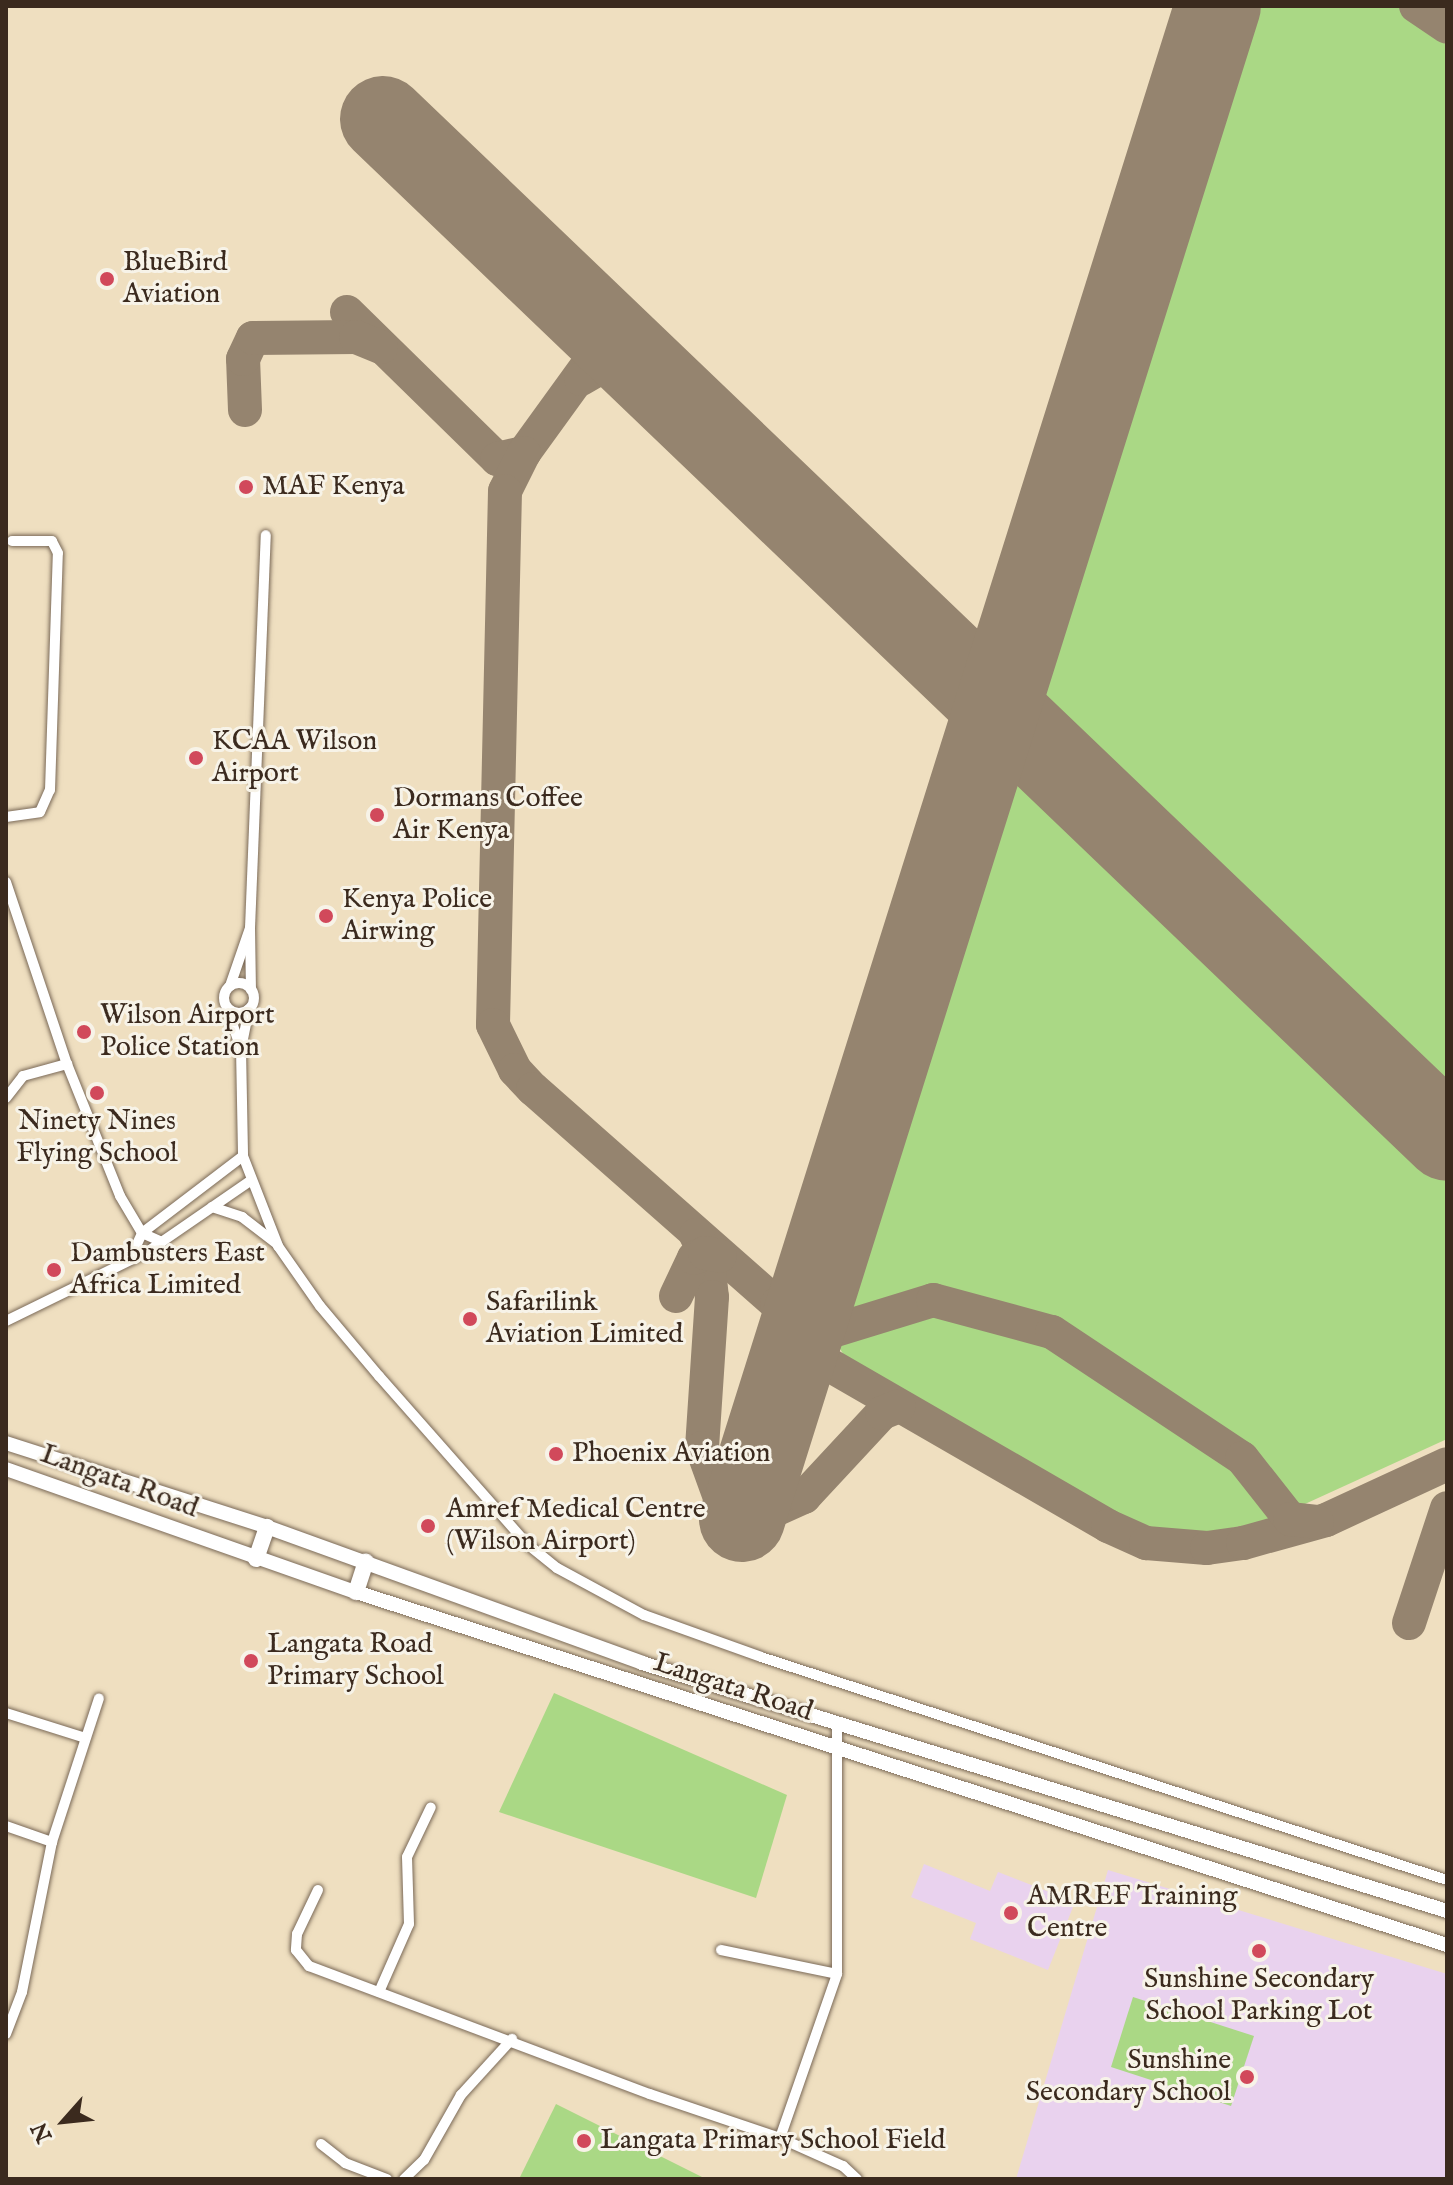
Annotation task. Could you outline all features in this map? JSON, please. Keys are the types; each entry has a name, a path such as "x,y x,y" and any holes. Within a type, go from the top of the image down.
{"main road":[{"name":"Langata Road","path":"6,1443 267,1527 642,1663 1447,1911"},
{"name":"Langata Road","path":"6,1469 256,1559 1447,1945"},
{"path":"256,1559 267,1527"},
{"path":"356,1592 366,1562"}],"street":[{"path":"266,535 250,928 251,990 241,1049 243,1156 250,1181 278,1246 320,1306 526,1543 585,1585 644,1615 761,1657 1447,1880"},
{"path":"6,817 40,812 50,790 58,553 52,541 12,541"},
{"path":"6,882 67,1064 120,1196 142,1233 162,1242"},
{"path":"241,1049 224,999 250,928"},
{"path":"230,986 244,984 251,990"},
{"path":"227,1008 236,1013 249,1009"},
{"path":"6,1098 23,1076 67,1064"},
{"path":"131,1257 142,1233 243,1156"},
{"path":"6,1321 91,1283 131,1257 162,1242 250,1181"},
{"path":"212,1207 242,1217 278,1246"},
{"path":"6,2034 22,1992 52,1842 82,1737 99,1698"},
{"path":"6,1713 82,1737"},
{"path":"780,2138 837,1974 840,1936 833,1748 837,1722"},
{"path":"379,1992 409,1924 413,1907 407,1857 431,1807"},
{"path":"6,1826 52,1842"},
{"path":"318,1890 297,1934 302,1961 650,2094 780,2138 843,2166 857,2179"},
{"path":"721,1950 837,1974"},
{"path":"404,2179 424,2160 461,2095 512,2039"},
{"path":"321,2144 345,2163 387,2179"}],"shaded area":[{"name":"AMREF Training Centre","path":"924,1864 990,1891 998,1872 1075,1902 1048,1970 970,1939 976,1923 911,1897"},
{"name":"Sunshine Secondary School","path":"1108,1870 1447,1974 1447,2179 1016,2179"}],"green space":[{"path":"1252,6 1397,6 1447,45 1447,1100 1039,699 1149,324"},
{"path":"1028,773 1447,1170 1447,1439 1268,1521 1216,1531 1176,1531 1140,1526 845,1357 834,1339 834,1323 1009,784"},
{"path":"554,1693 787,1795 756,1898 499,1812"},
{"path":"1133,1997 1254,2036 1231,2106 1111,2067"},
{"name":"Langata Primary School Field","path":"556,2104 706,2179 519,2179"}],"taxiway":[{"path":"1416,6 1447,27"},
{"path":"347,312 497,459 524,453"},
{"path":"596,323 601,339 597,352 524,453 505,491 493,1025 515,1070 533,1089 777,1304 795,1305 815,1289"},
{"path":"245,410 243,359 253,338 356,337 381,347"},
{"path":"581,379 609,363 642,367"},
{"path":"696,1235 708,1260 712,1297 702,1448 719,1495"},
{"path":"676,1296 694,1258 705,1253 720,1256"},
{"path":"815,1289 813,1337 819,1359 1108,1526 1146,1543 1207,1548 1243,1543 1326,1520 1447,1464"},
{"path":"813,1337 933,1300 1052,1332 1242,1458 1290,1519 1317,1522"},
{"path":"766,1514 804,1497 882,1413 899,1406"},
{"path":"1409,1623 1447,1508"}],"runway":[{"path":"742,1519 1218,6"},
{"path":"383,119 1447,1138"}],"place":[{"name":"BlueBird Aviation","path":"107,279"},
{"name":"MAF Kenya","path":"246,487"},
{"name":"KCAA Wilson Airport","path":"196,758"},
{"name":"Dormans Coffee Air Kenya","path":"377,815"},
{"name":"Kenya Police Airwing","path":"326,916"},
{"name":"Wilson Airport Police Station","path":"84,1032"},
{"name":"Ninety Nines Flying School","path":"97,1093"},
{"name":"Dambusters East Africa Limited","path":"54,1270"},
{"name":"Safarilink Aviation Limited","path":"470,1319"},
{"name":"Phoenix Aviation","path":"556,1454"},
{"name":"Amref Medical Centre (Wilson Airport)","path":"428,1526"},
{"name":"Langata Road Primary School","path":"251,1661"},
{"name":"AMREF Training Centre","path":"1011,1913"},
{"name":"Sunshine Secondary School Parking Lot","path":"1259,1951"},
{"name":"Sunshine Secondary School","path":"1247,2077"},
{"name":"Langata Primary School Field","path":"584,2141"}]}
